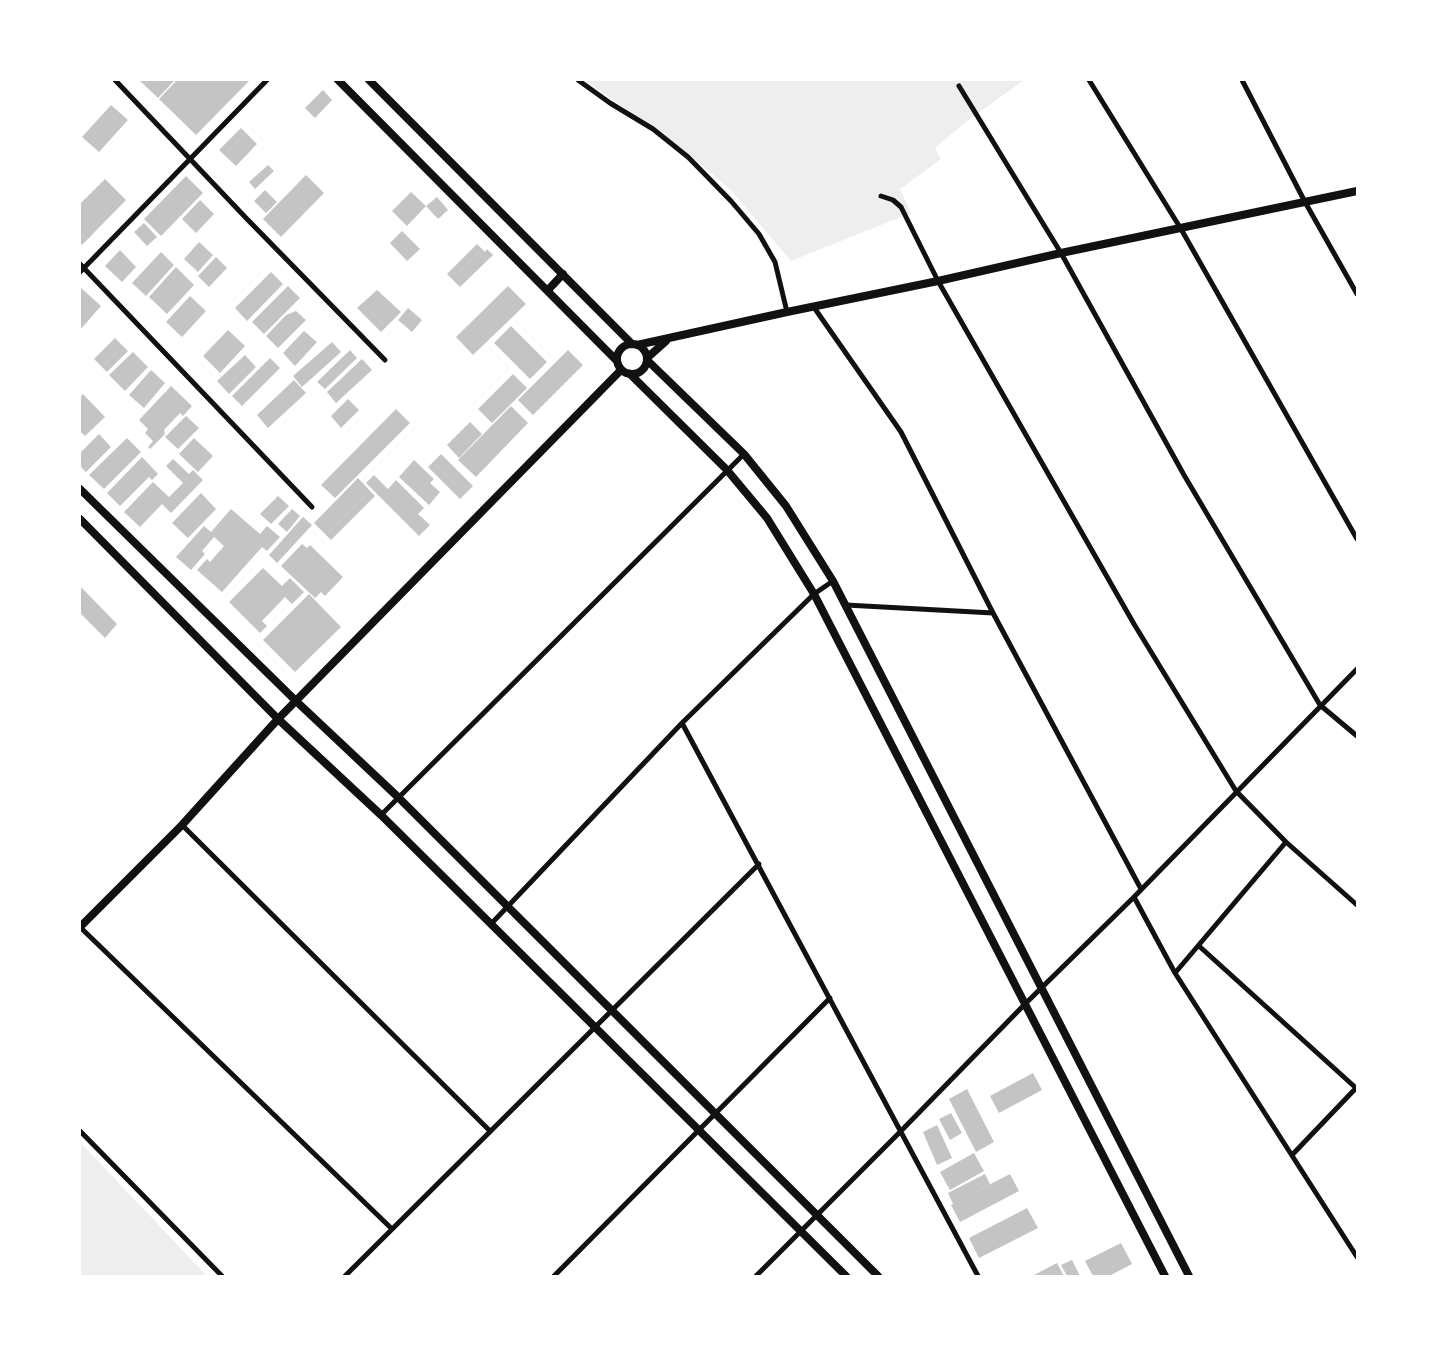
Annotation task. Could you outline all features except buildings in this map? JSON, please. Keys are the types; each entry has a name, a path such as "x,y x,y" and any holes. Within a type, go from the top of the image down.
{"street":[{"path":"115,80 385,360"},
{"path":"267,80 191,159 81,268 312,506"},
{"path":"338,80 548,290 617,361 621,370 630,374 727,470 767,518 814,594 1165,1276"},
{"path":"369,80 635,345 644,350 647,359 744,454 786,506 846,605 1040,988 1189,1276"},
{"path":"578,80 610,103 653,129 681,151 731,201 759,234 775,262 787,312"},
{"path":"1089,80 1181,229 1357,539"},
{"path":"1242,80 1305,202 1357,294"},
{"path":"959,86 1061,253 1184,475 1320,705 1357,736"},
{"path":"617,361 619,351 635,345 1357,191"},
{"path":"881,196 893,200 902,207 938,281 1134,624 1236,791 1286,842 1357,905"},
{"path":"548,290 563,274"},
{"path":"813,306 901,432 993,613 1141,889"},
{"path":"630,374 643,370 647,359 667,339"},
{"path":"392,1229 80,927 182,825 278,719 621,370"},
{"path":"381,815 744,454"},
{"path":"80,489 296,701 399,798 878,1276"},
{"path":"80,519 278,719 381,815 846,1276"},
{"path":"491,924 682,723 814,594 833,581"},
{"path":"846,605 993,613"},
{"path":"756,1276 1040,988 1134,897 1357,669"},
{"path":"682,723 978,1276"},
{"path":"182,825 490,1131"},
{"path":"1175,973 1286,842"},
{"path":"345,1276 759,864"},
{"path":"1134,897 1175,973 1357,1257"},
{"path":"1199,946 1357,1088 1292,1155"},
{"path":"554,1276 830,998"},
{"path":"80,1131 222,1276"}],"shaded area":[{"path":"584,80 1023,81 967,121 935,148 941,159 900,189 911,213 791,261 730,189 665,135"},
{"path":"80,1142 207,1276 80,1276"}]}
